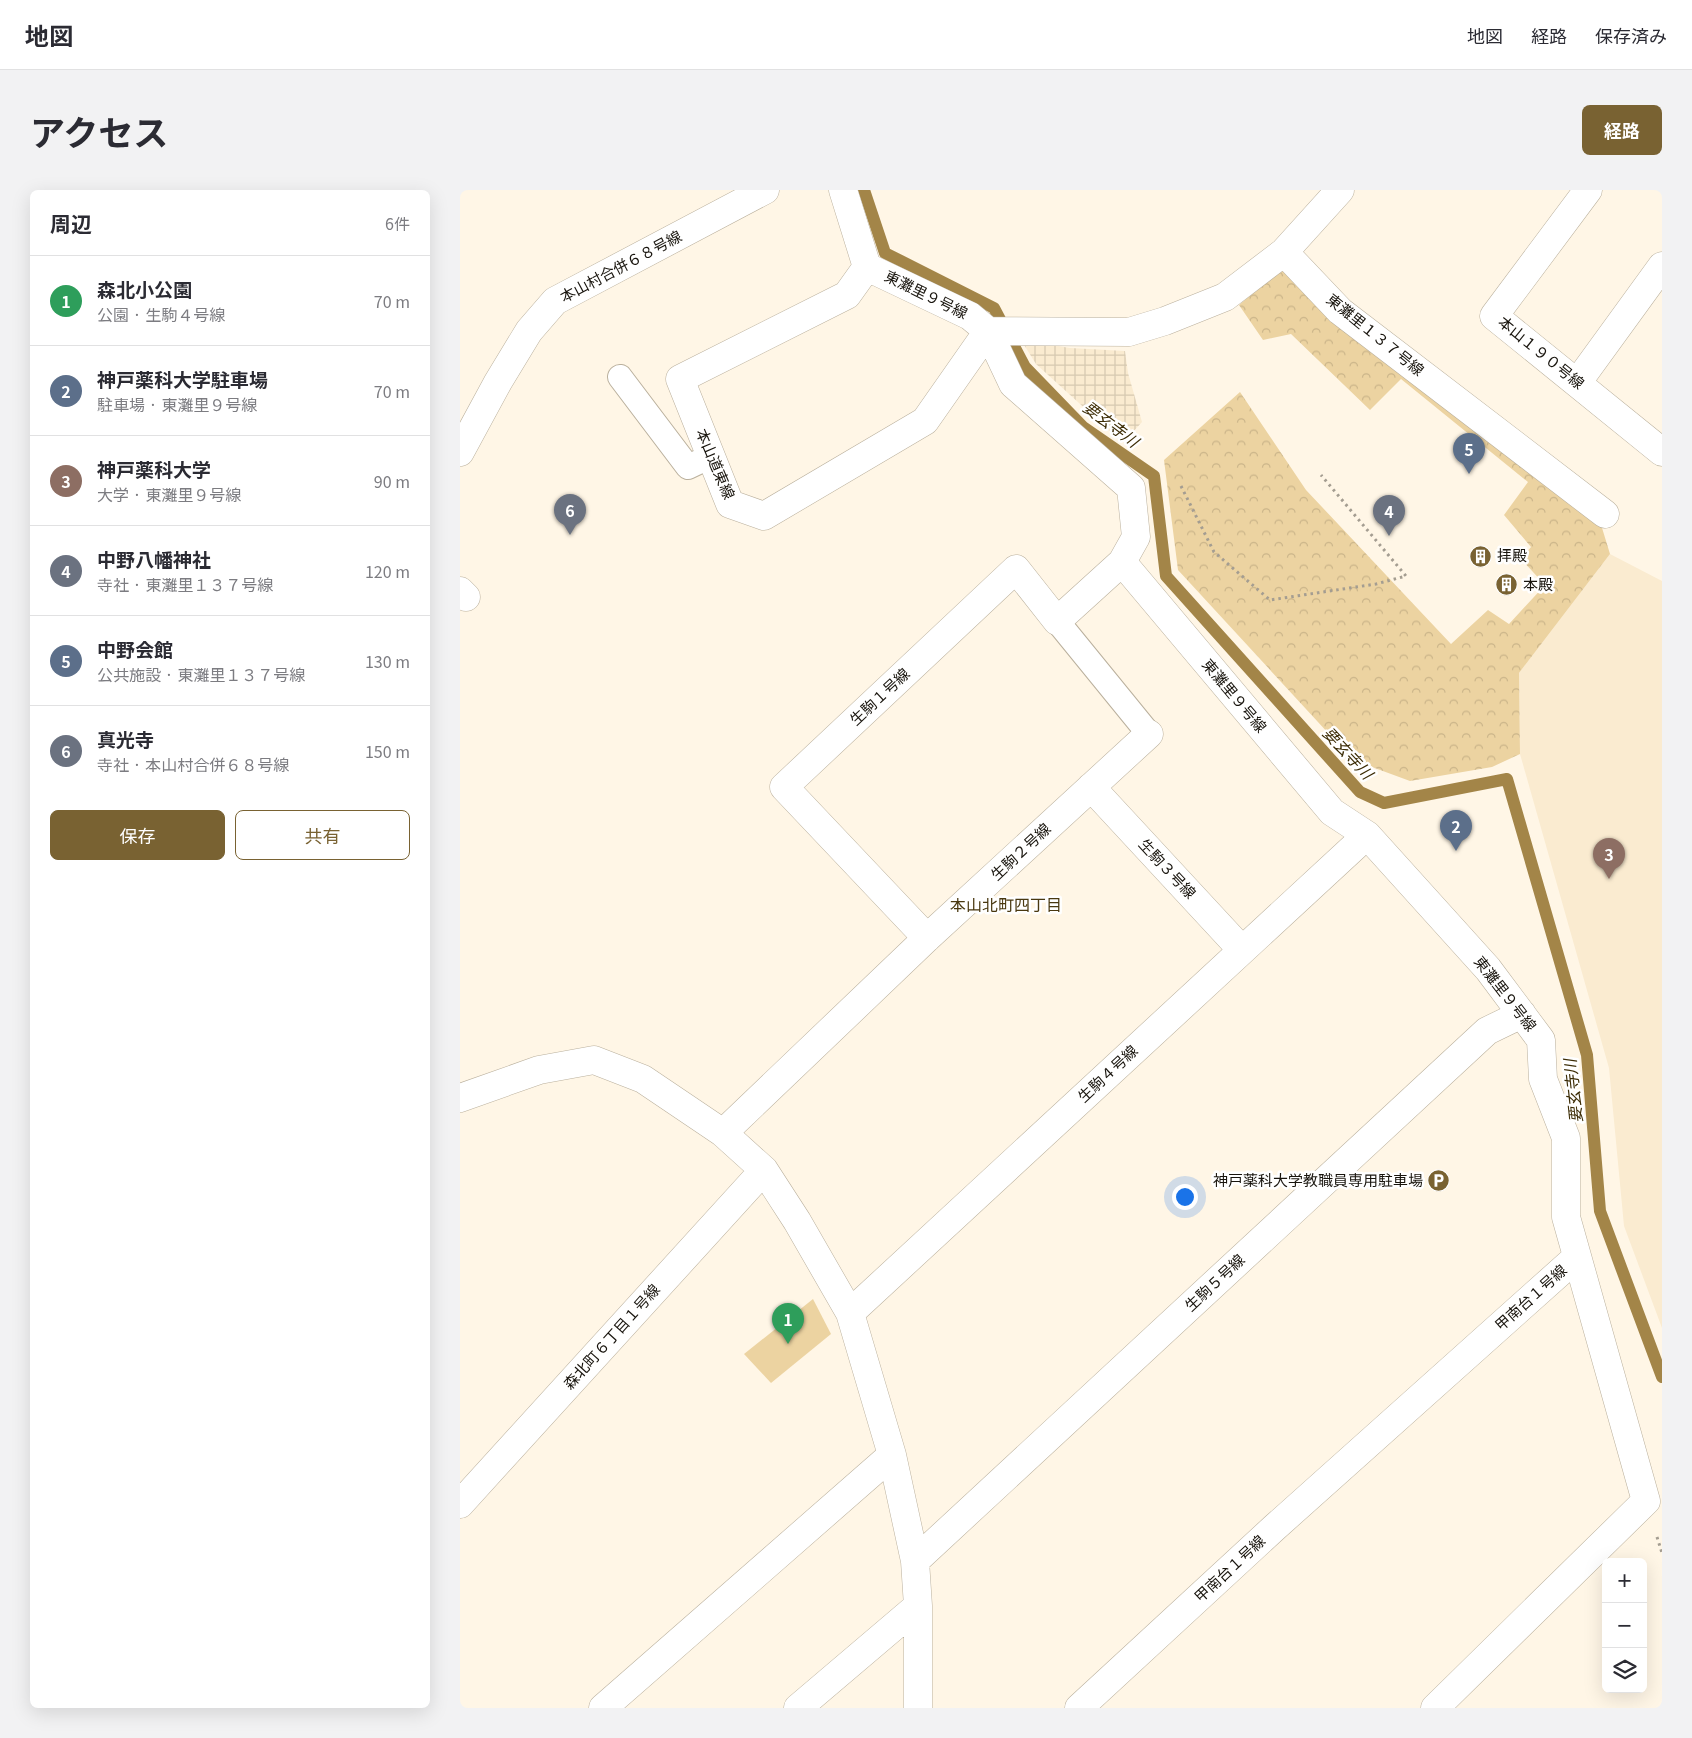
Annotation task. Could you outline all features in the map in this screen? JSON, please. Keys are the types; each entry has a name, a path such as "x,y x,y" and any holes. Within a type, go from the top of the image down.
{"street":[{"name":"本山村合併６８号線","path":"460,452 498,382 529,331 555,301 765,190"},
{"name":"東灘里９号線","path":"843,190 867,267 1003,331 1013,384 1131,488 1136,537 1122,562 1332,812 1367,835 1488,969 1541,1040 1543,1079 1566,1138 1566,1217 1577,1257"},
{"path":"1003,331 1129,332 1165,321 1224,297 1284,252 1340,190"},
{"name":"本山１９０号線","path":"1588,190 1494,316 1662,452"},
{"name":"東灘里１３７号線","path":"1284,252 1340,311 1605,514"},
{"path":"1577,383 1662,266"},
{"name":"本山道東線","path":"867,267 847,295 680,379 730,504 764,516 925,421 1003,331"},
{"path":"1057,621 1122,562"},
{"name":"生駒１号線","path":"927,938 784,787 1016,569 1057,621"},
{"name":"生駒２号線","path":"723,1133 927,938 1149,734"},
{"name":"生駒３号線","path":"1091,787 1242,950"},
{"name":"生駒４号線","path":"850,1313 1367,835"},
{"name":"生駒５号線","path":"915,1561 1487,1031 1522,1014"},
{"path":"460,1098 538,1070 594,1060 643,1078 723,1133 764,1170 797,1221 850,1313 892,1454 915,1561 918,1606 918,1708"},
{"name":"森北町６丁目１号線","path":"460,1504 764,1170"},
{"name":"甲南台１号線","path":"1079,1708 1274,1528 1577,1257 1646,1501 1435,1708"},
{"path":"603,1708 892,1454"},
{"path":"798,1708 918,1606"}],"lane":[{"path":"620,377 688,467 710,456"},
{"name":"生駒２号線","path":"1057,621 1149,734"}],"path":[{"path":"1181,486 1214,552 1270,600 1376,584 1406,576 1321,475"}],"shaded area":[{"path":"1021,340 1070,348 1125,351 1128,373 1142,422 1123,443 1036,364"},
{"path":"1610,554 1662,581 1662,1328 1624,1226 1609,1068 1520,754 1519,673"}],"green space":[{"path":"1285,266 1599,518 1610,554 1519,673 1520,754 1492,767 1410,781 1353,760 1178,570 1164,460 1240,392 1306,490 1451,644 1488,610 1509,624 1545,585 1521,559 1531,547 1504,515 1528,482 1401,379 1370,410 1291,334 1263,340 1239,305"},
{"path":"813,1299 831,1334 771,1383 744,1354"}],"waterway":[{"name":"要玄寺川","path":"864,190 885,253 994,308 1025,367 1083,427 1154,476 1166,576 1360,792 1384,803 1507,779 1587,1055 1600,1211 1662,1377"}],"place":[{"name":"中野会館","path":"1469,474"},
{"name":"真光寺","path":"570,535"},
{"name":"中野八幡神社","path":"1389,536"},
{"name":"拝殿","path":"1481,556"},
{"name":"本殿","path":"1507,585"},
{"name":"神戸薬科大学駐車場","path":"1456,851"},
{"name":"神戸薬科大学","path":"1609,879"},
{"name":"神戸薬科大学教職員専用駐車場","path":"1439,1181"},
{"name":"森北小公園","path":"788,1344"}],"district":[{"name":"本山北町四丁目","path":"1006,905"}]}
